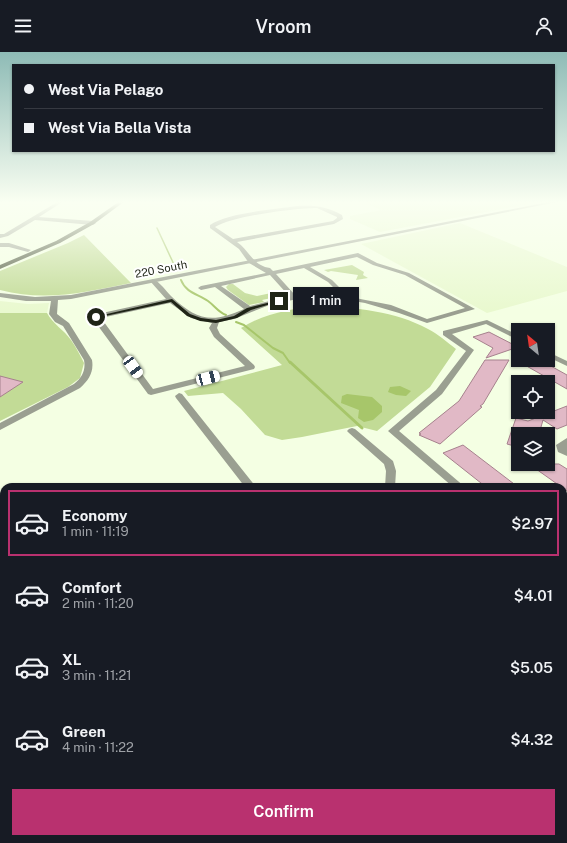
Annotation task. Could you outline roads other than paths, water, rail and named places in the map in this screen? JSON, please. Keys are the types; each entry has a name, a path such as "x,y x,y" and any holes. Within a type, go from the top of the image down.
{"main road":[{"path":"0,262 56,238"},
{"path":"0,267 66,238"}],"street":[{"path":"228,238 242,248 244,253 271,273 294,297"},
{"path":"232,241 249,238"},
{"name":"220 South","path":"0,295 22,299 55,299 372,238"},
{"path":"0,245 8,245 28,250"},
{"path":"153,281 188,315 200,319 216,321 236,317 249,309 294,297 322,295 399,310 427,321 471,309 407,274 375,264 358,255 201,288"},
{"path":"304,266 330,281 337,288 336,297"},
{"path":"216,285 249,309"},
{"path":"0,427 72,390 83,381 87,374 89,366 88,360 66,325 55,317 53,311 55,299"},
{"path":"172,300 96,317 151,392 251,367 217,336 213,328 216,321"},
{"path":"455,483 393,431 439,392 470,350 446,333 487,322 511,334"},
{"path":"555,358 567,364"},
{"path":"178,396 247,483"},
{"path":"352,431 389,463 391,471 390,483"},
{"path":"564,443 562,450 567,453"}],"waterway":[{"path":"162,238 177,271"},
{"path":"181,280 189,291 208,301 226,315"},
{"path":"236,322 244,325 273,348 283,353 290,363"},
{"path":"290,362 362,428"}]}
